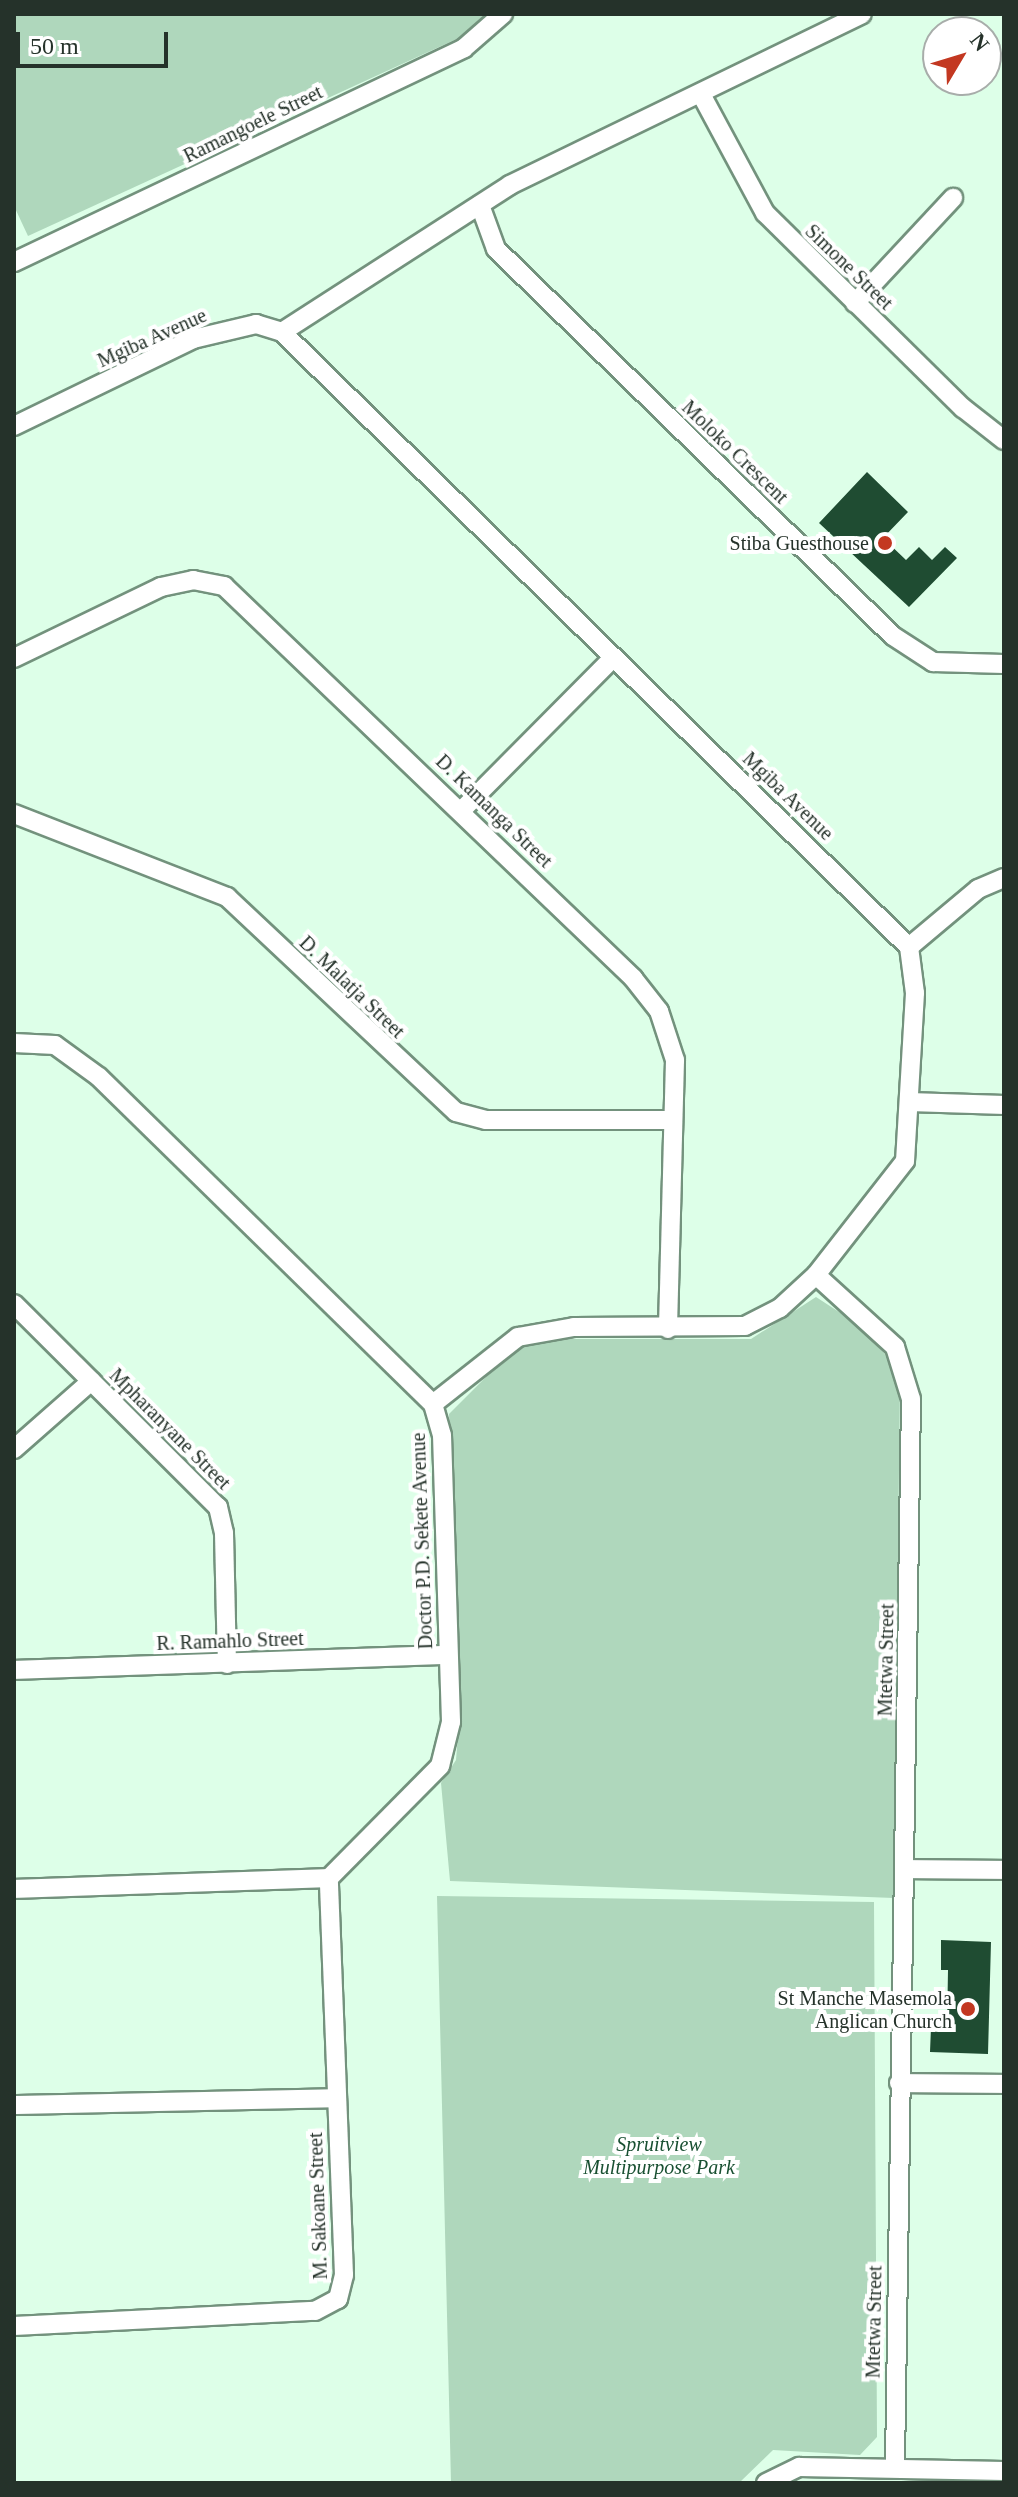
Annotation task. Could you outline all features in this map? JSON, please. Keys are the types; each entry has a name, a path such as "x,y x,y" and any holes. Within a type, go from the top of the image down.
{"street":[{"name":"Ramangoele Street","path":"14,262 464,48 503,14"},
{"path":"282,332 480,205 862,14"},
{"name":"Simone Street","path":"702,96 755,201 855,303 1004,440"},
{"path":"855,303 953,198"},
{"name":"Moloko Crescent","path":"480,205 496,249 893,636 933,662 1004,664"},
{"name":"Mgiba Avenue","path":"14,426 193,339 256,324 282,332 909,947"},
{"name":"D. Kamanga Street","path":"14,658 161,587 193,580 224,586 462,810 649,995 675,1060 668,1329"},
{"path":"462,810 613,658"},
{"name":"D. Malatja Street","path":"14,814 227,897 456,1112 486,1120 673,1120"},
{"path":"433,1404 498,1348 540,1329 745,1326 780,1308 816,1275 900,1170 910,1102 915,993 909,947 978,889 1004,878"},
{"name":"Doctor P.D. Sekete Avenue","path":"14,1043 55,1045 99,1077 433,1404 442,1435 451,1722 440,1766 329,1878"},
{"path":"910,1102 1004,1105"},
{"name":"Mtetwa Street","path":"816,1275 882,1330 909,1381 906,1869 899,2083 895,2466"},
{"name":"Mpharanyane Street","path":"14,1304 218,1507 227,1664"},
{"path":"14,1449 91,1381"},
{"name":"R. Ramahlo Street","path":"14,1670 448,1655"},
{"path":"906,1869 1004,1870"},
{"path":"14,1889 329,1878"},
{"name":"M. Sakoane Street","path":"14,2326 329,2307 343,2289 329,1878"},
{"path":"899,2083 1004,2084"},
{"path":"14,2105 336,2098"},
{"path":"766,2483 799,2467 895,2466 1004,2471"}],"green space":[{"path":"14,14 491,14 463,36 28,236 14,206"},
{"path":"816,1297 856,1323 892,1362 900,1384 894,1898 450,1881 441,1783 456,1760 460,1709 449,1414 512,1351 537,1339 751,1339"},
{"name":"Spruitview Multipurpose Park","path":"437,1896 874,1902 877,2437 860,2455 773,2450 739,2483 451,2483"}],"building":[{"path":"867,472 908,512 883,538 906,560 919,547 932,560 945,547 957,558 909,607 819,523"},
{"name":"St Manche Masemola Anglican Church","path":"941,1940 991,1942 988,2054 930,2052 931,2027 947,2028 948,1970 941,1970"}],"place":[{"name":"Stiba Guesthouse","path":"885,543"},
{"name":"St Manche Masemola Anglican Church","path":"968,2009"}]}
